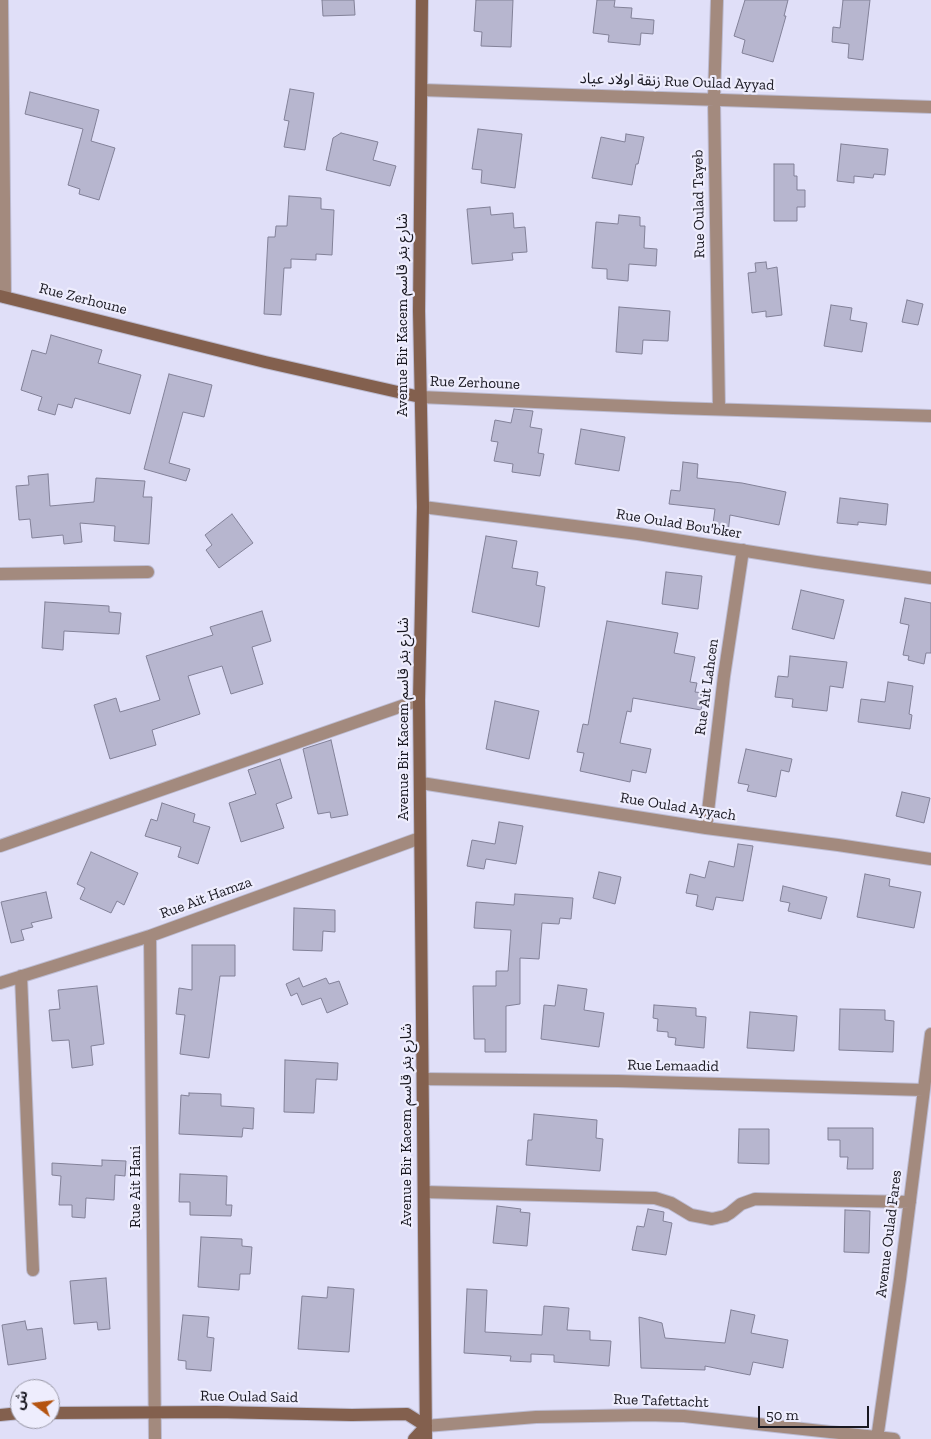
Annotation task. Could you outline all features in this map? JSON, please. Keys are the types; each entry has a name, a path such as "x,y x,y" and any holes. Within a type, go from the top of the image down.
{"street":[{"path":"2,0 3,296"},
{"name":"Avenue Bir Kacem شارع بئر قاسم","path":"422,0 419,212 422,507 419,700 426,1433"},
{"name":"Rue Oulad Tayeb","path":"717,0 714,100 719,408"},
{"name":"زنقة اولاد عياد Rue Oulad Ayyad","path":"422,90 931,107"},
{"name":"Rue Zerhoune","path":"3,296 266,362 420,397 673,408 931,416"},
{"name":"Rue Oulad Bou'bker","path":"422,507 537,520 931,578"},
{"name":"Rue Ait Lahcen","path":"706,828 724,676 743,550"},
{"path":"0,574 148,572"},
{"path":"0,846 419,700"},
{"name":"Rue Oulad Ayyach","path":"421,783 706,828 931,859"},
{"name":"Rue Ait Hamza","path":"0,983 150,936 420,838"},
{"name":"Rue Ait Hani","path":"150,936 155,1439"},
{"path":"21,976 33,1270"},
{"name":"Avenue Oulad Fares","path":"877,1438 931,1034"},
{"name":"Rue Lemaadid","path":"423,1079 618,1081 923,1090"},
{"path":"424,1192 655,1198 670,1203 691,1215 712,1219 730,1214 741,1204 755,1199 910,1202"},
{"name":"Rue Oulad Said","path":"60,1413 407,1414 426,1433"},
{"name":"Rue Tafettacht","path":"426,1433 536,1417 646,1415 720,1419 894,1439"},
{"path":"414,1439 426,1433"}],"building":[{"path":"322,0 354,0 355,15 323,16"},
{"path":"476,0 513,0 511,47 481,46 482,32 474,31"},
{"path":"597,0 615,0 614,7 632,8 631,18 654,20 653,34 641,33 640,45 608,42 609,35 593,33"},
{"path":"745,0 788,0 784,16 786,16 773,62 742,53 745,40 734,36"},
{"path":"843,0 870,0 863,60 848,58 849,44 832,42 833,27 840,28"},
{"path":"290,89 314,93 305,150 284,147 289,121 284,120"},
{"path":"30,92 99,110 91,141 115,148 99,200 79,194 80,189 68,185 83,129 25,114"},
{"path":"478,129 522,134 515,188 481,183 482,170 472,169"},
{"path":"341,133 378,142 373,160 396,166 390,186 326,170 333,138"},
{"path":"626,134 644,137 632,185 592,178 601,137 625,142"},
{"path":"841,144 888,149 885,175 874,174 873,178 854,176 854,183 837,181"},
{"path":"774,164 794,164 794,176 797,176 797,190 805,190 805,207 797,207 797,221 774,221"},
{"path":"289,196 321,198 321,209 334,210 332,255 316,254 316,260 291,259 291,268 284,268 281,315 264,314 268,237 275,237 276,226 287,226"},
{"path":"490,207 491,215 513,213 514,228 525,227 527,252 512,253 513,260 472,264 467,209"},
{"path":"619,215 640,217 640,226 645,226 644,248 657,249 656,266 629,264 628,281 607,279 607,269 592,268 596,222 618,224"},
{"path":"766,262 767,269 777,267 782,315 766,317 766,311 752,313 748,273 756,272 755,263"},
{"path":"907,300 923,304 918,325 902,322"},
{"path":"831,305 852,308 850,320 867,323 862,352 824,346"},
{"path":"619,307 670,311 668,341 643,340 642,354 616,352"},
{"path":"51,335 102,350 98,363 141,375 130,414 75,398 72,408 58,404 55,415 38,410 42,397 21,390 32,350 46,354"},
{"path":"169,374 212,385 204,417 183,412 169,463 190,469 186,481 144,469"},
{"path":"514,409 533,411 530,427 542,429 538,453 544,454 540,476 512,472 513,464 494,461 498,442 491,441 495,420 511,423"},
{"path":"581,429 625,437 619,471 575,464"},
{"path":"683,462 698,464 697,478 742,483 786,492 779,525 730,515 728,533 712,531 715,509 669,504 671,490 680,491"},
{"path":"48,474 50,506 94,502 96,478 145,481 143,497 152,497 149,544 114,541 115,526 80,523 82,542 64,544 63,535 32,538 30,519 19,520 16,486 29,485 28,476"},
{"path":"840,498 888,504 886,525 858,522 858,525 837,523"},
{"path":"232,514 253,543 219,568 206,550 212,545 205,535"},
{"path":"486,536 517,541 512,568 538,572 536,585 545,587 539,627 472,612"},
{"path":"666,572 702,576 698,609 662,604"},
{"path":"801,590 844,600 834,639 792,629"},
{"path":"905,598 931,603 931,653 926,653 924,664 908,660 909,656 903,655 909,625 900,623"},
{"path":"45,602 109,606 109,612 121,613 119,634 64,631 63,650 42,648"},
{"path":"262,611 271,641 252,647 263,684 231,694 222,666 188,676 200,714 152,730 156,745 110,759 94,705 116,698 120,712 160,700 146,656 213,635 210,627"},
{"path":"607,621 678,633 674,653 695,657 690,682 697,683 695,692 704,693 701,710 633,698 631,712 627,711 620,743 651,749 646,773 632,770 630,782 580,771 584,753 577,752 583,724 588,725"},
{"path":"790,656 847,662 843,688 830,686 827,711 792,707 793,699 775,697 778,676 788,677"},
{"path":"888,682 913,686 909,714 912,715 910,729 858,722 861,699 885,702"},
{"path":"495,701 539,711 529,759 486,749"},
{"path":"331,740 348,815 331,818 330,812 318,814 303,749"},
{"path":"746,749 792,759 789,772 781,770 776,797 747,791 749,785 738,783"},
{"path":"280,759 292,798 276,804 284,828 241,842 229,803 256,794 248,770"},
{"path":"902,792 930,798 924,823 896,816"},
{"path":"162,803 195,814 193,822 210,827 198,864 178,857 181,847 145,836 151,819 157,821"},
{"path":"499,822 523,826 516,864 486,859 484,869 467,866 472,840 495,844"},
{"path":"738,844 753,846 743,901 716,897 713,910 696,906 698,895 686,893 690,874 705,878 709,861 734,867"},
{"path":"91,852 138,873 124,905 117,901 111,913 80,899 85,888 77,884"},
{"path":"599,872 621,877 615,904 593,898"},
{"path":"865,874 890,879 889,886 921,892 914,928 857,917"},
{"path":"783,886 827,897 821,919 788,911 790,903 780,901"},
{"path":"46,892 52,918 31,923 33,927 21,930 24,940 11,943 1,902"},
{"path":"515,894 573,898 571,919 560,918 559,924 542,923 539,959 520,958 520,1004 506,1006 506,1052 485,1052 485,1039 474,1039 473,986 496,986 496,971 508,971 511,930 474,928 476,902 514,905"},
{"path":"294,908 335,910 335,932 323,931 322,951 293,950"},
{"path":"192,945 235,945 235,976 220,976 209,1058 180,1054 185,1015 176,1014 179,988 192,990"},
{"path":"299,978 303,987 326,978 329,984 339,981 348,1004 327,1013 321,998 302,1005 297,993 291,996 286,984"},
{"path":"558,985 587,989 584,1010 604,1013 599,1047 541,1039 544,1005 555,1006"},
{"path":"97,986 104,1044 91,1046 93,1065 72,1068 69,1040 52,1041 49,1010 60,1009 58,990"},
{"path":"654,1005 696,1008 696,1016 706,1017 704,1048 675,1045 676,1038 668,1037 668,1032 657,1031 658,1019 653,1018"},
{"path":"840,1009 885,1010 885,1020 894,1021 893,1052 839,1050"},
{"path":"750,1012 797,1016 794,1051 747,1048"},
{"path":"285,1060 338,1063 337,1080 316,1079 314,1113 284,1112"},
{"path":"189,1093 221,1094 221,1106 254,1108 253,1129 243,1128 242,1137 179,1134 181,1095 189,1096"},
{"path":"534,1114 597,1120 596,1138 603,1139 600,1171 526,1165 528,1140 532,1140"},
{"path":"828,1128 873,1128 873,1169 847,1169 848,1157 840,1157 840,1140 828,1140"},
{"path":"739,1129 769,1129 769,1164 738,1163"},
{"path":"102,1160 126,1161 125,1176 115,1175 114,1200 86,1198 85,1218 72,1217 72,1205 59,1205 61,1176 52,1175 52,1163 102,1166"},
{"path":"180,1174 227,1176 226,1205 232,1205 231,1216 190,1215 190,1202 179,1202"},
{"path":"497,1206 521,1209 520,1212 530,1213 527,1246 493,1243"},
{"path":"648,1209 664,1212 663,1221 672,1223 666,1255 632,1250 637,1226 644,1227"},
{"path":"845,1210 870,1211 869,1253 844,1252"},
{"path":"201,1237 242,1239 242,1246 252,1247 250,1274 240,1274 239,1290 198,1287"},
{"path":"106,1278 110,1329 98,1330 97,1322 74,1324 70,1281"},
{"path":"328,1287 354,1289 349,1352 298,1349 302,1296 327,1298"},
{"path":"467,1289 487,1290 485,1332 542,1335 544,1306 569,1308 567,1330 590,1331 590,1340 611,1341 609,1366 554,1362 554,1355 531,1354 531,1362 510,1361 511,1356 464,1353"},
{"path":"731,1310 755,1315 751,1333 788,1340 783,1368 753,1362 750,1375 705,1366 705,1370 641,1368 639,1317 662,1323 665,1338 725,1343"},
{"path":"183,1315 209,1317 207,1337 214,1338 211,1371 186,1369 186,1361 178,1360"},
{"path":"25,1321 27,1330 42,1328 46,1359 8,1365 2,1325"}]}
